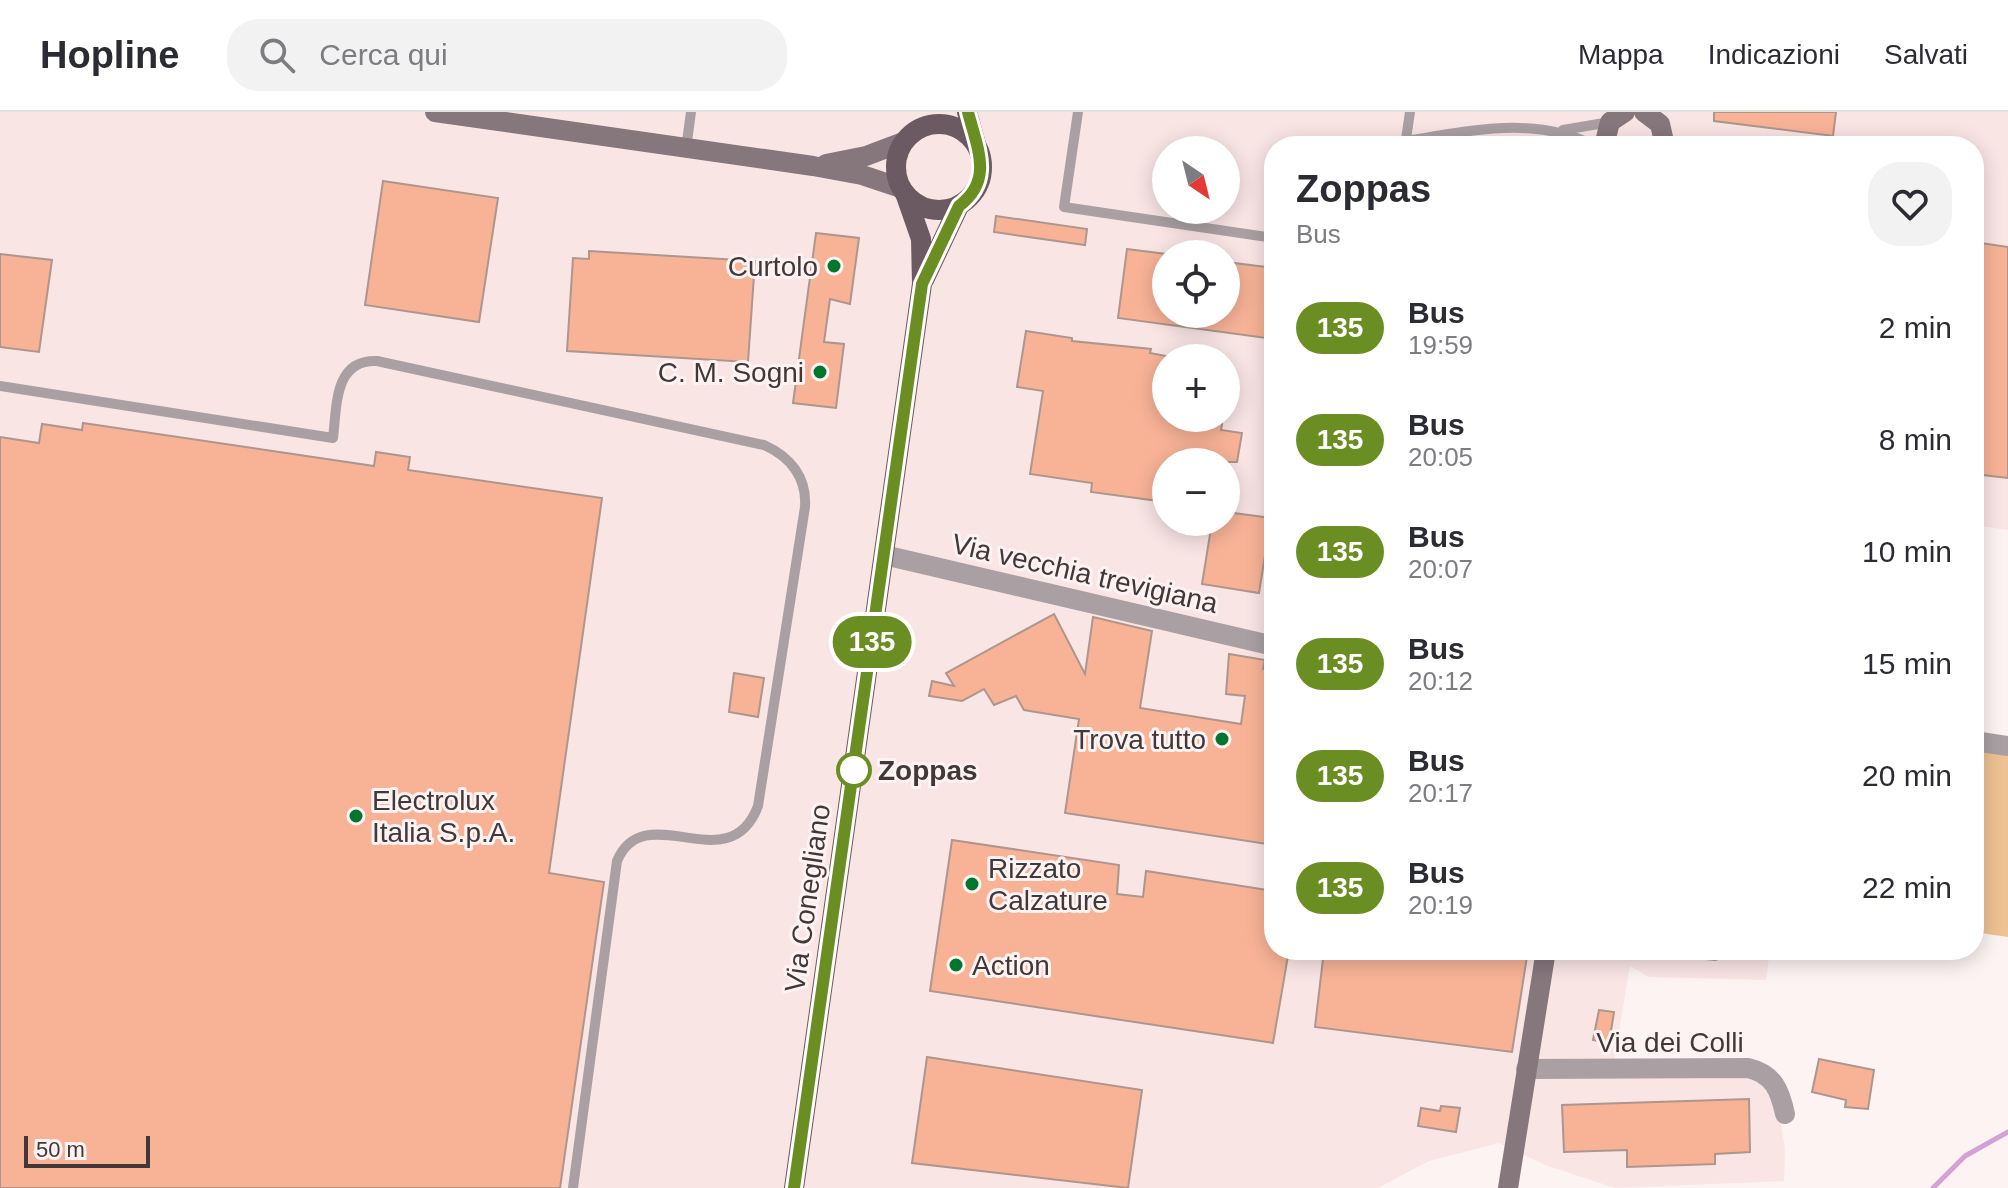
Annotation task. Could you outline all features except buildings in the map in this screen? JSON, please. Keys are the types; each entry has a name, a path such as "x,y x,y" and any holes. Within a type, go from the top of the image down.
{"main road":[{"path":"923,112 895,165 903,192 930,210 959,206 970,197 982,172 967,112"},
{"path":"908,137 926,126 954,126 976,144"},
{"name":"Via Conegliano","path":"794,1188 922,284 921,239 903,192"},
{"name":"Via Conegliano","path":"922,284 959,206"}],"street":[{"path":"435,112 813,166 862,175 903,192"},
{"path":"1654,116 1661,136"},
{"path":"1609,136 1618,117"},
{"path":"813,166 866,156 908,137"},
{"name":"Via vecchia trevigiana","path":"884,555 1264,644"},
{"path":"1984,742 2008,746"},
{"path":"1509,1184 1544,960"},
{"name":"Via dei Colli","path":"1526,1069 1748,1068 1767,1075 1778,1086 1785,1114"}],"lane":[{"path":"686,149 691,112"},
{"path":"1078,112 1064,207 1264,237"},
{"path":"1407,136 1410,112"},
{"path":"1557,130 1618,117"},
{"path":"1453,136 1520,126 1557,130 1571,136"},
{"path":"0,386 333,438 341,382 347,371 364,360 377,361 764,445 792,464 804,485 805,507 758,806 747,827 725,839 710,841 648,833 629,841 621,850 617,861 573,1188"}],"shaded area":[{"path":"0,112 2008,112 2008,530 1984,526 1984,136 1264,136 1264,960 1769,960 1766,980 1649,977 1630,966 1614,1062 1758,1075 1777,1103 1785,1148 1784,1181 1615,1188 1545,1165 1499,1143 1429,1161 1378,1188 0,1188"},
{"path":"1984,750 2008,754 2008,937 1984,933"}],"waterway":[{"path":"1933,1188 1965,1156 2008,1132"}],"bus line":[{"name":"135","path":"794,1188 922,284 959,206 970,197 982,172 981,157 968,112"}],"place":[{"name":"Curtolo","path":"834,266"},
{"name":"C. M. Sogni","path":"820,372"},
{"name":"Trova tutto","path":"1222,739"},
{"name":"Zoppas","path":"854,770"},
{"name":"Electrolux Italia S.p.A.","path":"356,816"},
{"name":"Rizzato Calzature","path":"972,884"},
{"name":"Action","path":"956,965"}]}
